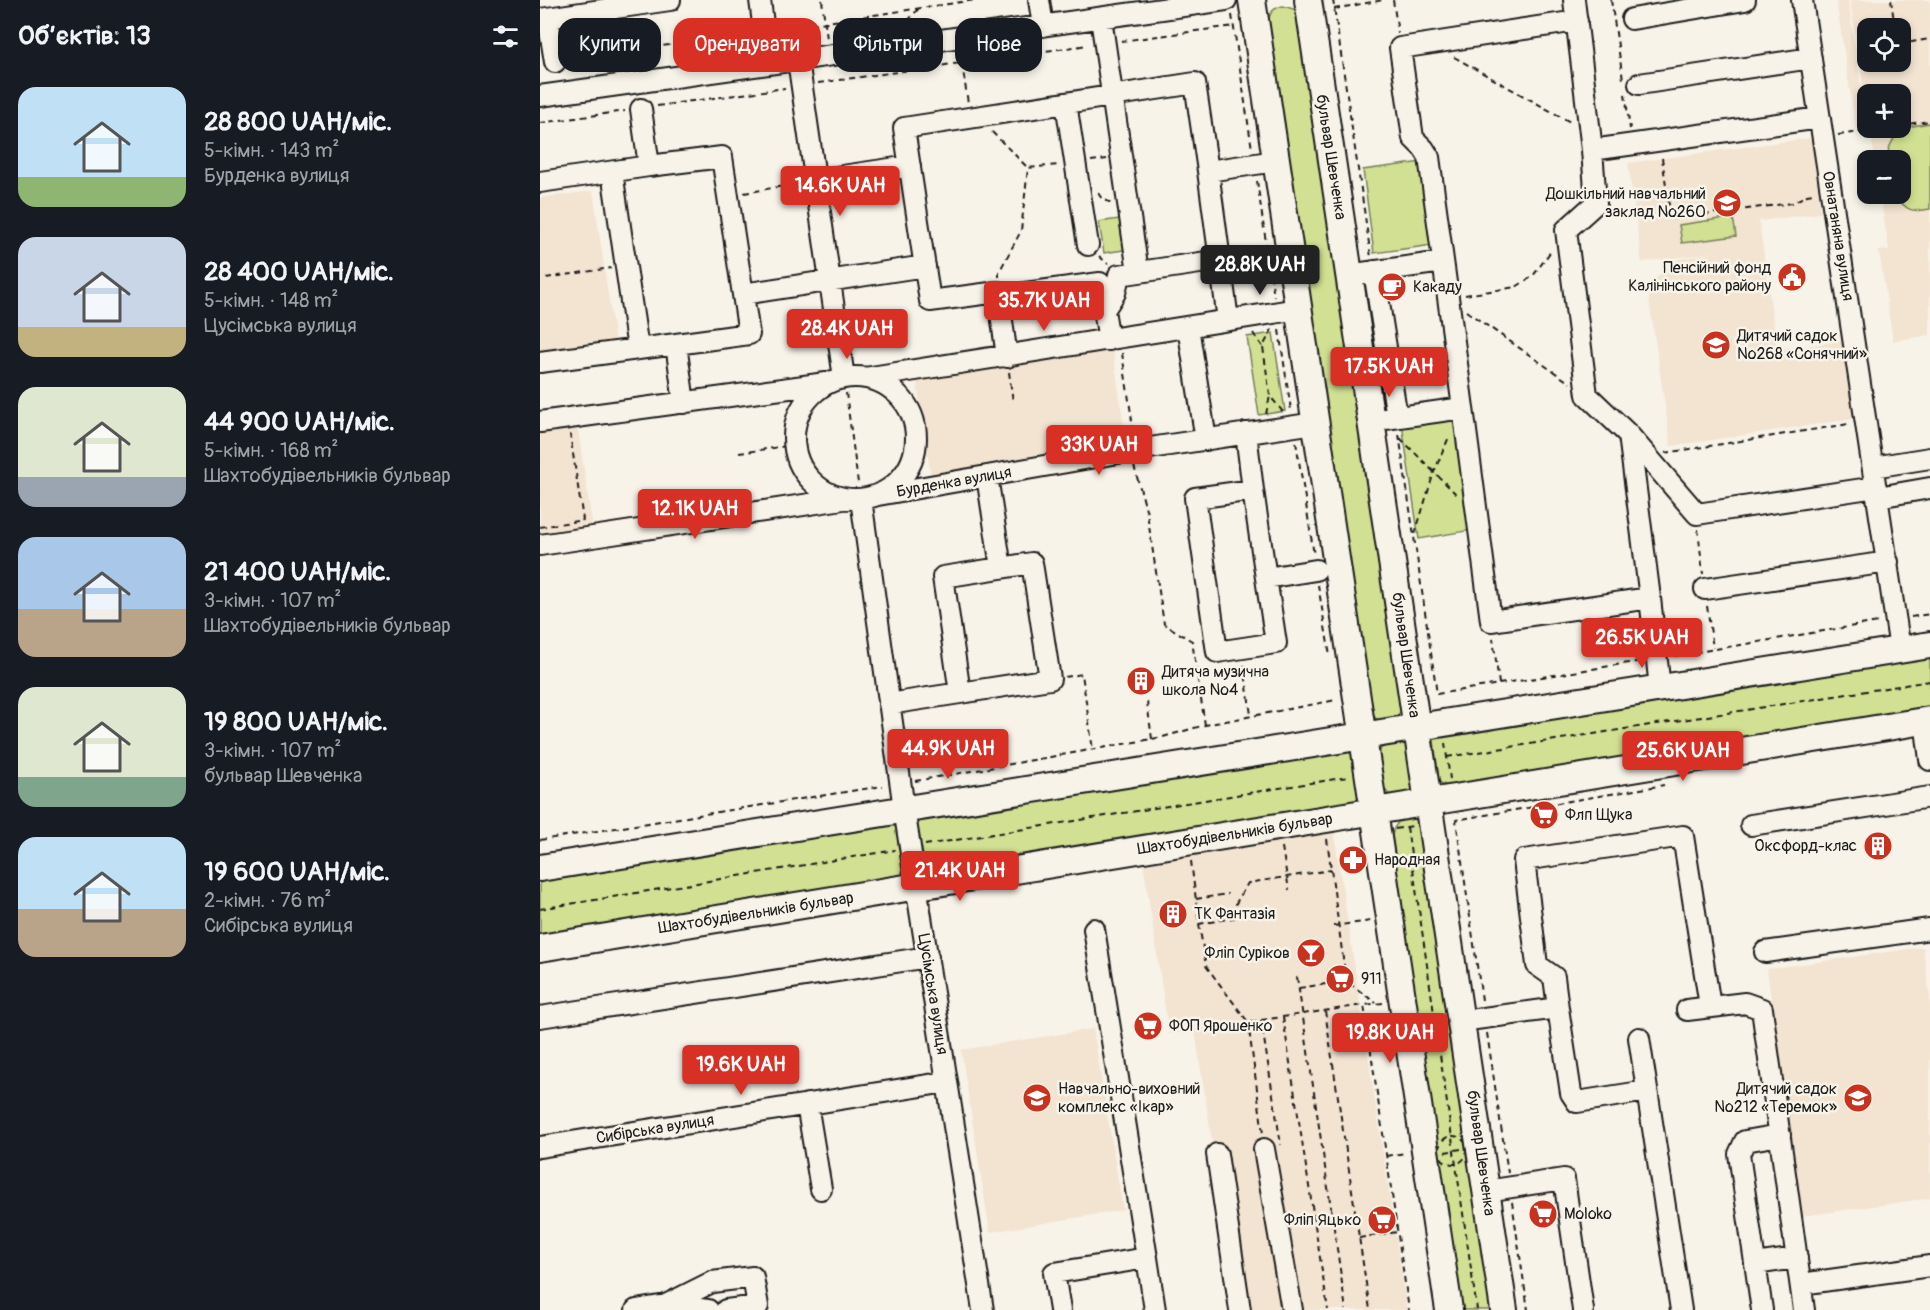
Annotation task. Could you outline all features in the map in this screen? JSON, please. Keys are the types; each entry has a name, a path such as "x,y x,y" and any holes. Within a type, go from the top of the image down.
{"main road":[{"path":"1252,0 1265,163 1300,424 1362,736 1428,1222 1449,1310"},
{"name":"бульвар Шевченка","path":"1308,0 1361,273 1371,421 1417,727 1424,814 1473,1019 1498,1189 1504,1310"},
{"path":"540,868 1930,645"},
{"name":"Шахтобудівельників бульвар","path":"540,948 1374,812 1424,814 1927,720"}],"street":[{"path":"555,62 544,19 581,6 670,0"},
{"path":"760,0 762,18"},
{"path":"1039,0 1043,26"},
{"path":"821,57 1101,18 1185,3 1226,0"},
{"path":"1574,0 1596,203 1566,230 1587,395 1629,435 1696,514 1876,484 1930,488"},
{"path":"1632,19 1745,0"},
{"name":"Овнатаняна вулиця","path":"1802,0 1900,649"},
{"path":"1101,18 1129,209 1129,273 1104,310"},
{"path":"1577,21 1400,48 1413,138 1429,157 1491,621 1650,598"},
{"path":"1639,84 1811,58"},
{"path":"540,96 711,72"},
{"path":"799,72 830,281 837,381"},
{"path":"1007,357 998,292 930,301 904,128 1195,83 1228,320"},
{"path":"1066,103 1088,245"},
{"path":"641,109 650,166"},
{"path":"1591,141 1632,144 1821,128"},
{"path":"540,182 722,157 749,334 540,362"},
{"path":"1208,171 1265,163"},
{"path":"815,180 910,166"},
{"path":"612,172 638,349"},
{"path":"1129,273 1220,260"},
{"path":"1398,427 1361,273 1443,262"},
{"path":"743,294 925,266"},
{"path":"1025,293 1100,282 1104,310 1114,339"},
{"path":"540,422 865,378 1284,313"},
{"path":"1188,327 1206,440"},
{"path":"676,344 684,403"},
{"path":"837,381 809,398 800,412 794,432 794,445 798,460 811,481 825,491 861,497 892,487 909,468 916,434 914,422 906,405 879,382 865,378"},
{"path":"1371,421 1398,427 1462,408"},
{"name":"Бурденка вулиця","path":"540,545 861,497 1300,424"},
{"path":"1246,433 1275,643 1217,652 1195,498 1253,490"},
{"path":"1629,435 1660,688"},
{"path":"1876,484 1930,458"},
{"path":"987,476 1001,568"},
{"name":"Цусімська вулиця","path":"861,497 904,809 983,1310"},
{"path":"1705,589 1887,562"},
{"path":"890,704 1050,679 1032,563 943,577 960,693"},
{"path":"1266,578 1316,570"},
{"path":"1927,720 1930,760"},
{"path":"1751,825 1930,797"},
{"path":"1647,1091 1577,1102 1571,1093 1554,977 1537,965 1524,860 1683,836 1710,1006"},
{"path":"1094,929 1155,1310"},
{"path":"1766,952 1930,929"},
{"path":"540,1017 928,957"},
{"path":"1687,1010 1745,1003 1762,1010 1804,1310"},
{"path":"1473,1019 1558,1008"},
{"path":"1639,1038 1681,1310"},
{"name":"Сибірська вулиця","path":"540,1148 947,1082"},
{"path":"807,1104 821,1189"},
{"path":"1762,1310 1739,1155 1745,1141 1780,1136"},
{"path":"1264,1149 1292,1310"},
{"path":"1217,1154 1240,1310"},
{"path":"1498,1189 1564,1179 1583,1310"},
{"path":"1060,1310 1054,1273 1147,1258"},
{"path":"1755,1264 1797,1258"},
{"path":"1801,1284 1930,1266"},
{"path":"666,1305 712,1282 753,1277 758,1306 726,1310"},
{"path":"636,1310 666,1305 708,1310"}],"path":[{"path":"822,0 825,22"},
{"path":"926,0 927,7"},
{"path":"1333,0 1361,273"},
{"path":"1334,9 1383,0"},
{"path":"1393,0 1400,48"},
{"path":"1611,0 1632,144"},
{"path":"1891,0 1894,18"},
{"path":"1042,52 1234,26 1265,163 1300,424 1316,570 1331,665"},
{"path":"1911,42 1930,39"},
{"path":"1430,43 1591,141"},
{"path":"540,123 955,64"},
{"path":"964,72 974,117 1028,168 1121,157"},
{"path":"1911,124 1930,121"},
{"path":"1821,128 1857,128"},
{"path":"1660,140 1671,219 1792,203 1808,195 1831,192"},
{"path":"998,292 999,272 1021,231 1028,168"},
{"path":"728,195 815,180"},
{"path":"1096,190 1102,199 1129,209"},
{"path":"1448,298 1516,287 1533,276 1566,230"},
{"path":"1088,245 1129,273"},
{"path":"546,278 626,266"},
{"path":"1448,298 1587,395"},
{"path":"1284,313 1263,347 1270,396 1300,424"},
{"path":"1114,339 1147,513 1164,624 1192,641 1205,725"},
{"path":"1007,357 1013,402"},
{"path":"837,381 861,497"},
{"path":"1414,536 1434,472 1462,408"},
{"path":"1647,456 1866,421"},
{"path":"1398,427 1434,472 1476,514"},
{"path":"1398,427 1437,694 1930,614"},
{"path":"540,527 583,520 570,434"},
{"path":"739,453 794,445"},
{"path":"1491,621 1499,684"},
{"path":"1241,648 1251,715"},
{"path":"1050,679 1082,674 1093,750"},
{"path":"1447,757 1930,681"},
{"path":"540,840 901,784 1152,739 1251,715 1336,700"},
{"path":"1147,702 1152,739"},
{"path":"1444,737 1450,783"},
{"path":"540,909 1348,777"},
{"path":"1392,829 1407,827 1424,814"},
{"path":"1456,820 1473,1019 1498,1189 1528,1310"},
{"path":"1407,827 1477,1310"},
{"path":"1327,839 1346,981"},
{"path":"1282,847 1288,890"},
{"path":"1191,861 1198,924 1206,966 1248,1022 1264,1149"},
{"path":"1198,924 1238,917 1236,903 1248,883 1331,870"},
{"path":"1196,899 1228,894"},
{"path":"1333,926 1371,921"},
{"path":"1297,977 1346,1310"},
{"path":"1299,988 1346,981 1377,1004"},
{"path":"1248,1022 1384,1003"},
{"path":"1364,1005 1409,1310"},
{"path":"1325,1011 1370,1310"},
{"path":"1283,1017 1328,1310"},
{"path":"1451,1136 1460,1137 1467,1148 1466,1157 1455,1164 1443,1160 1440,1153 1441,1144 1451,1136"},
{"path":"1440,1153 1467,1148"},
{"path":"1386,1156 1406,1153"},
{"path":"1359,1238 1398,1232"}],"shaded area":[{"path":"1836,0 1848,0 1861,84 1857,84 1856,129"},
{"path":"1850,0 1930,0 1930,335 1893,341 1879,251 1889,250 1882,204 1911,204 1911,150 1873,150 1872,138 1911,138 1911,84 1863,84 1861,72 1911,72 1911,18 1857,18 1857,46"},
{"name":"Дитячий садок №268 «Сонячний»","path":"1811,138 1821,213 1759,221 1777,350 1847,340 1859,418 1671,446 1647,286 1678,259 1720,252 1642,262 1628,163"},
{"path":"593,191 615,342 540,353 540,198"},
{"path":"1112,346 1127,446 931,476 916,377"},
{"path":"577,424 593,529 540,537 540,430"},
{"path":"1333,826 1407,1310 1238,1310 1195,1031 1169,1034 1142,855"},
{"name":"Дитячий садок №212 «Теремок»","path":"1923,947 1930,997 1930,1198 1802,1216 1767,969"},
{"name":"Навчально-виховний комплекс «Ікар»","path":"1093,1029 1123,1210 990,1232 961,1050"}],"green space":[{"path":"1283,6 1297,10 1402,711 1394,717 1378,720 1371,714 1268,22 1272,11"},
{"path":"1930,123 1930,209 1918,211 1909,209 1903,204 1911,204 1911,150 1888,150 1894,138 1911,138 1911,126"},
{"path":"1422,162 1433,245 1374,253 1363,170"},
{"path":"1733,217 1736,236 1682,243 1679,225"},
{"path":"1126,218 1130,249 1104,253 1099,222"},
{"path":"1273,333 1285,411 1259,415 1247,337"},
{"path":"1461,415 1478,529 1419,539 1402,424"},
{"path":"1930,656 1930,713 1449,787 1439,782 1435,736"},
{"path":"1401,740 1407,743 1416,785 1409,795 1394,797 1386,791 1383,785 1379,772 1379,754 1386,742"},
{"path":"1349,748 1357,769 1359,805 540,935 540,879"},
{"path":"1411,817 1418,821 1499,1310 1461,1310 1392,835 1398,823"}],"place":[{"name":"Дошкільний навчальний заклад №260","path":"1727,203"},
{"name":"Пенсійний фонд Калінінського району","path":"1792,277"},
{"name":"Какаду","path":"1392,287"},
{"name":"Дитячий садок №268 «Сонячний»","path":"1716,345"},
{"name":"Дитяча музична школа №4","path":"1141,681"},
{"name":"Флп Щука","path":"1544,815"},
{"name":"Оксфорд-клас","path":"1878,846"},
{"name":"Народная","path":"1353,860"},
{"name":"ТК Фантазія","path":"1173,914"},
{"name":"Фліп Суріков","path":"1311,953"},
{"name":"911","path":"1340,979"},
{"name":"ФОП Ярошенко","path":"1148,1026"},
{"name":"Навчально-виховний комплекс «Ікар»","path":"1037,1098"},
{"name":"Дитячий садок №212 «Теремок»","path":"1858,1098"},
{"name":"Moloko","path":"1543,1214"},
{"name":"Фліп Яцько","path":"1382,1220"}]}
